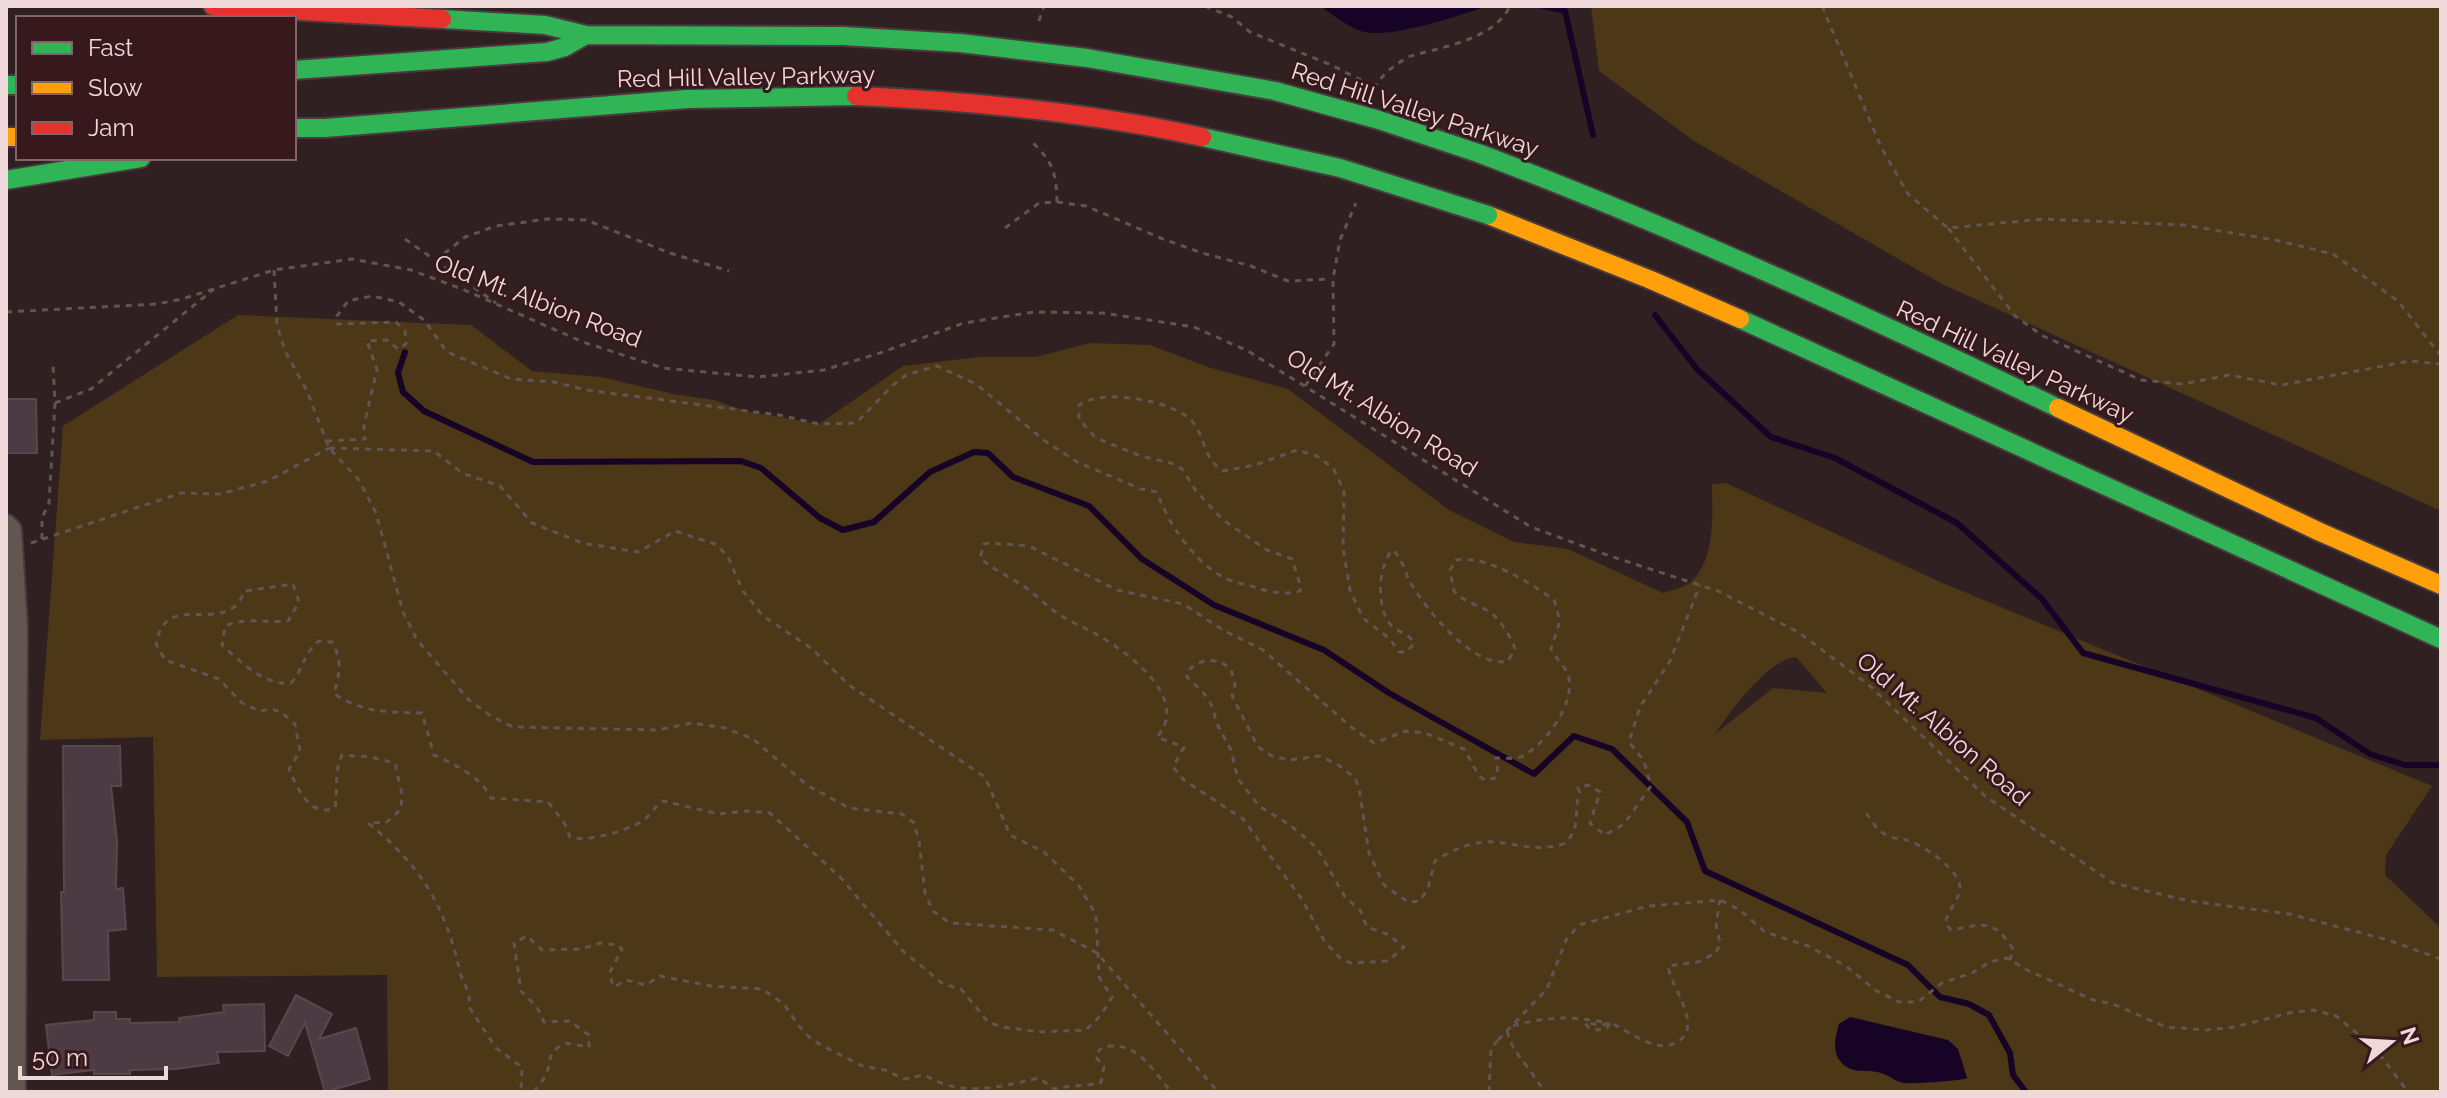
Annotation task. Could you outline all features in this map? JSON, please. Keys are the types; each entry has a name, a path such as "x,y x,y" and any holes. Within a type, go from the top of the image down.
{"highway":[{"path":"213,6 545,25 586,35"},
{"name":"Red Hill Valley Parkway","path":"296,70 547,52 565,47 586,35 843,36 960,43 1087,58 1275,91 1379,120 1579,189 1815,294 2172,464 2441,585"},
{"name":"Red Hill Valley Parkway","path":"296,131 687,99 856,96 960,102 1127,121 1340,168 1488,215 1651,280 2441,639"},
{"path":"6,180 129,160"}],"street":[{"path":"6,526 10,530 16,627 14,1092"}],"path":[{"path":"1205,6 1232,17 1250,32 1329,64 1374,87"},
{"path":"1822,6 1881,147 1908,194 1948,228 2015,316 2043,336 2141,380 2183,384 2229,375 2281,385 2410,361 2441,364"},
{"path":"1057,202 1086,206 1163,239 1251,266 1288,281 1333,279"},
{"path":"435,261 465,237 496,226 548,219 586,220 670,253 729,271"},
{"path":"1948,228 2044,219 2184,225 2275,240 2333,254 2398,301 2441,356"},
{"path":"405,239 502,307"},
{"name":"Old Mt. Albion Road","path":"6,312 157,304 274,270 352,259 411,270 583,342 663,368 758,377 824,370 964,323 1034,312 1103,313 1194,327 1248,351 1531,527 1718,591 1798,632 1869,685 1985,796 2113,883 2189,901 2289,914 2388,940 2441,959"},
{"path":"274,270 277,325 285,351 307,391 329,448 359,480 376,513 403,612 417,640 469,700 513,727 657,730 692,723 725,728 753,739 807,785 849,808 902,814 914,823 925,893 933,911 950,923 1050,929 1097,953 1218,1092"},
{"path":"55,403 91,389 217,287"},
{"path":"326,441 365,439 365,417 377,370 367,341 387,340 398,349 406,344 405,331 396,322 337,324 337,316 348,301 372,296 388,297 408,308 424,320 447,352 511,379 554,382 578,389 779,415 819,424 856,423 906,375 937,366 976,384 1045,441 1077,462 1141,489 1157,492 1183,540 1209,568 1223,578 1267,591 1300,591 1292,559 1267,550 1223,520 1175,464 1141,456 1094,436 1079,419 1079,405 1092,398 1115,397 1174,408 1194,423 1205,452 1214,465 1223,471 1255,465 1297,450 1317,456 1334,469 1344,492 1343,548 1350,590 1357,609 1368,624 1390,639 1399,652 1406,652 1414,644 1411,637 1391,625 1380,601 1385,563 1392,550 1399,556 1428,610 1452,635 1491,662 1508,661 1515,649 1493,614 1466,602 1454,591 1450,570 1456,560 1466,558 1488,563 1554,600 1560,621 1551,649 1568,674 1562,714 1537,747 1517,759 1496,758 1498,773 1495,778 1485,780 1479,776 1464,749 1425,733 1406,731 1374,743 1351,727 1272,657 1183,604 1117,590 1017,543 984,544 980,558 995,571 1023,585 1058,614 1094,632 1126,655 1160,687 1167,711 1161,735 1157,737 1184,747 1173,767 1184,780 1243,819 1301,898 1325,942 1342,960 1351,963 1388,961 1404,947 1387,934 1367,927 1360,910 1345,897 1317,848 1253,799 1238,779 1231,750 1212,706 1187,677 1188,669 1201,661 1218,660 1231,669 1235,685 1232,696 1258,747 1272,756 1289,760 1319,756 1337,764 1355,778 1373,865 1384,885 1408,902 1415,903 1420,901 1428,888 1435,861 1451,851 1490,842 1529,849 1566,843 1578,822 1578,788 1588,785 1600,792 1590,823 1594,827 1605,835 1624,824 1651,786 1644,761 1629,742 1629,735 1640,707 1670,661 1700,585"},
{"path":"43,540 42,518 49,503 55,403 53,364"},
{"path":"11,550 181,493 220,494 268,481 329,448 434,451 462,473 500,486 532,523 582,543 638,552 675,531 715,544 727,555 743,591 763,616 811,648 849,685 985,777 1010,835 1044,852 1079,886 1096,915 1099,977 1112,997 1101,1015 1086,1030 1041,1032 1002,1027 988,1022 961,989 943,984 903,951 841,878 770,813 747,811 719,814 663,801 653,807 645,819 579,840 570,837 565,824 548,802 491,798 483,783 434,755 422,713 372,712 353,706 334,694 340,668 339,653 332,642 319,641 305,653 301,671 291,683 278,684 248,668 222,645 225,626 234,622 288,621 299,602 293,584 245,591 236,606 217,614 182,613 163,625 156,644 165,660 219,679 242,703 259,711 271,709 281,712 295,724 300,751 289,769 299,793 314,807 327,811 335,808 338,787 336,768 342,755 395,763 402,794 401,809 387,822 368,823 387,839 428,885 454,943 461,977 470,994 469,1007 496,1048 522,1067 521,1092"},
{"path":"1866,813 1878,830 1891,838 1907,840 1926,848 1956,874 1961,886 1958,897 1948,909 1945,923 1951,930 1978,924 1992,926 2002,933 2013,949 2010,960"},
{"path":"1498,1040 1511,1026 1545,1018 1574,1016 1610,1023 1656,1045 1670,1047 1683,1039 1689,1027 1686,1011 1668,966 1698,962 1716,953 1720,943 1716,925 1720,900"},
{"path":"1489,1092 1491,1048 1547,989 1566,940 1579,925 1648,906 1720,900 1740,910 1765,932 1808,946 1846,966 1868,985 1899,1002 1918,1002 1942,983 2007,958 2093,1000 2113,1004 2166,1027 2206,1030 2235,1027 2313,1010 2336,1016 2375,1048 2408,1092"},
{"path":"534,1092 546,1074 548,1057 556,1049 565,1043 589,1047 591,1041 589,1035 569,1021 544,1022 537,1007 521,991 514,943 527,936 542,950 581,949 600,943 618,945 622,949 609,974 614,987 626,980 646,985 660,976 711,986 762,989 784,1004 812,1040 862,1066 885,1070 904,1079 925,1075 943,1086 985,1090 1039,1078 1054,1089 1079,1083 1090,1086 1101,1082 1104,1067 1095,1056 1097,1051 1119,1046 1138,1053 1171,1092"},
{"path":"1585,1023 1602,1025 1610,1023 1607,1028 1598,1030 1589,1028 1585,1023"},
{"path":"1507,1031 1517,1056 1546,1092"}],"shaded area":[{"path":"1320,6 1488,6 1422,26 1370,33 1353,28"},
{"path":"1591,6 2441,6 2441,511 1942,284 1694,141 1599,71"},
{"path":"238,315 471,325 532,371 601,377 714,400 745,411 819,424 903,366 979,357 1036,357 1090,343 1150,345 1208,367 1288,389 1449,510 1514,542 1568,549 1663,593 1689,583 1700,571 1711,536 1712,484 1726,483 1938,581 2432,786 2386,855 2385,875 2441,928 2441,1092 388,1092 387,975 157,977 153,737 40,740 63,426","holes":["1796,657 1827,693 1773,688 1715,734 1750,688 1785,660"]},
{"path":"1850,1017 1948,1040 1958,1049 1967,1078 1904,1083 1881,1073 1848,1068 1837,1056 1835,1046 1839,1024"}],"building":[{"path":"6,399 36,399 37,453 6,453"},
{"path":"63,746 120,746 121,786 111,786 117,841 116,889 123,888 126,929 108,931 109,980 63,980"},
{"path":"296,995 332,1014 319,1039 356,1028 370,1079 325,1092 305,1023 288,1056 269,1046"},
{"path":"264,1004 265,1051 217,1052 219,1063 176,1069 130,1070 130,1074 94,1074 94,1070 52,1075 46,1025 94,1020 94,1012 116,1012 116,1019 130,1019 130,1023 180,1022 179,1018 224,1012 223,1005"}],"waterway":[{"path":"1543,6 1565,11 1593,135"},
{"path":"1655,315 1697,369 1771,437 1835,458 1957,523 2042,599 2083,653 2316,718 2370,754 2405,765 2441,765"},
{"path":"405,352 398,373 403,392 424,411 533,462 741,461 761,468 820,518 843,530 874,522 930,472 974,452 988,453 1013,477 1089,506 1142,559 1214,605 1324,650 1389,693 1534,774 1574,736 1612,749 1687,822 1705,871 1908,965 1940,997 1969,1004 1989,1015 2010,1053 2013,1075 2026,1092"}],"traffic: fast":[{"path":"442,19 545,25 586,35"},
{"path":"296,70 547,52 565,47 586,35 843,36"},
{"path":"843,36 960,43 1087,58 1275,91 1379,120 1478,153"},
{"path":"6,85 16,85"},
{"path":"296,128 687,99 856,96"},
{"path":"1202,137 1340,168 1488,215"},
{"path":"1478,153 1771,274 2058,408"},
{"path":"6,180 129,160"},
{"path":"1740,319 2441,639"}],"traffic: slow":[{"path":"6,137 16,137"},
{"path":"1488,215 1740,319"},
{"path":"2058,408 2320,532 2441,585"}],"traffic: jam":[{"path":"213,6 442,19"},
{"path":"856,96 1030,109 1202,137"}]}
